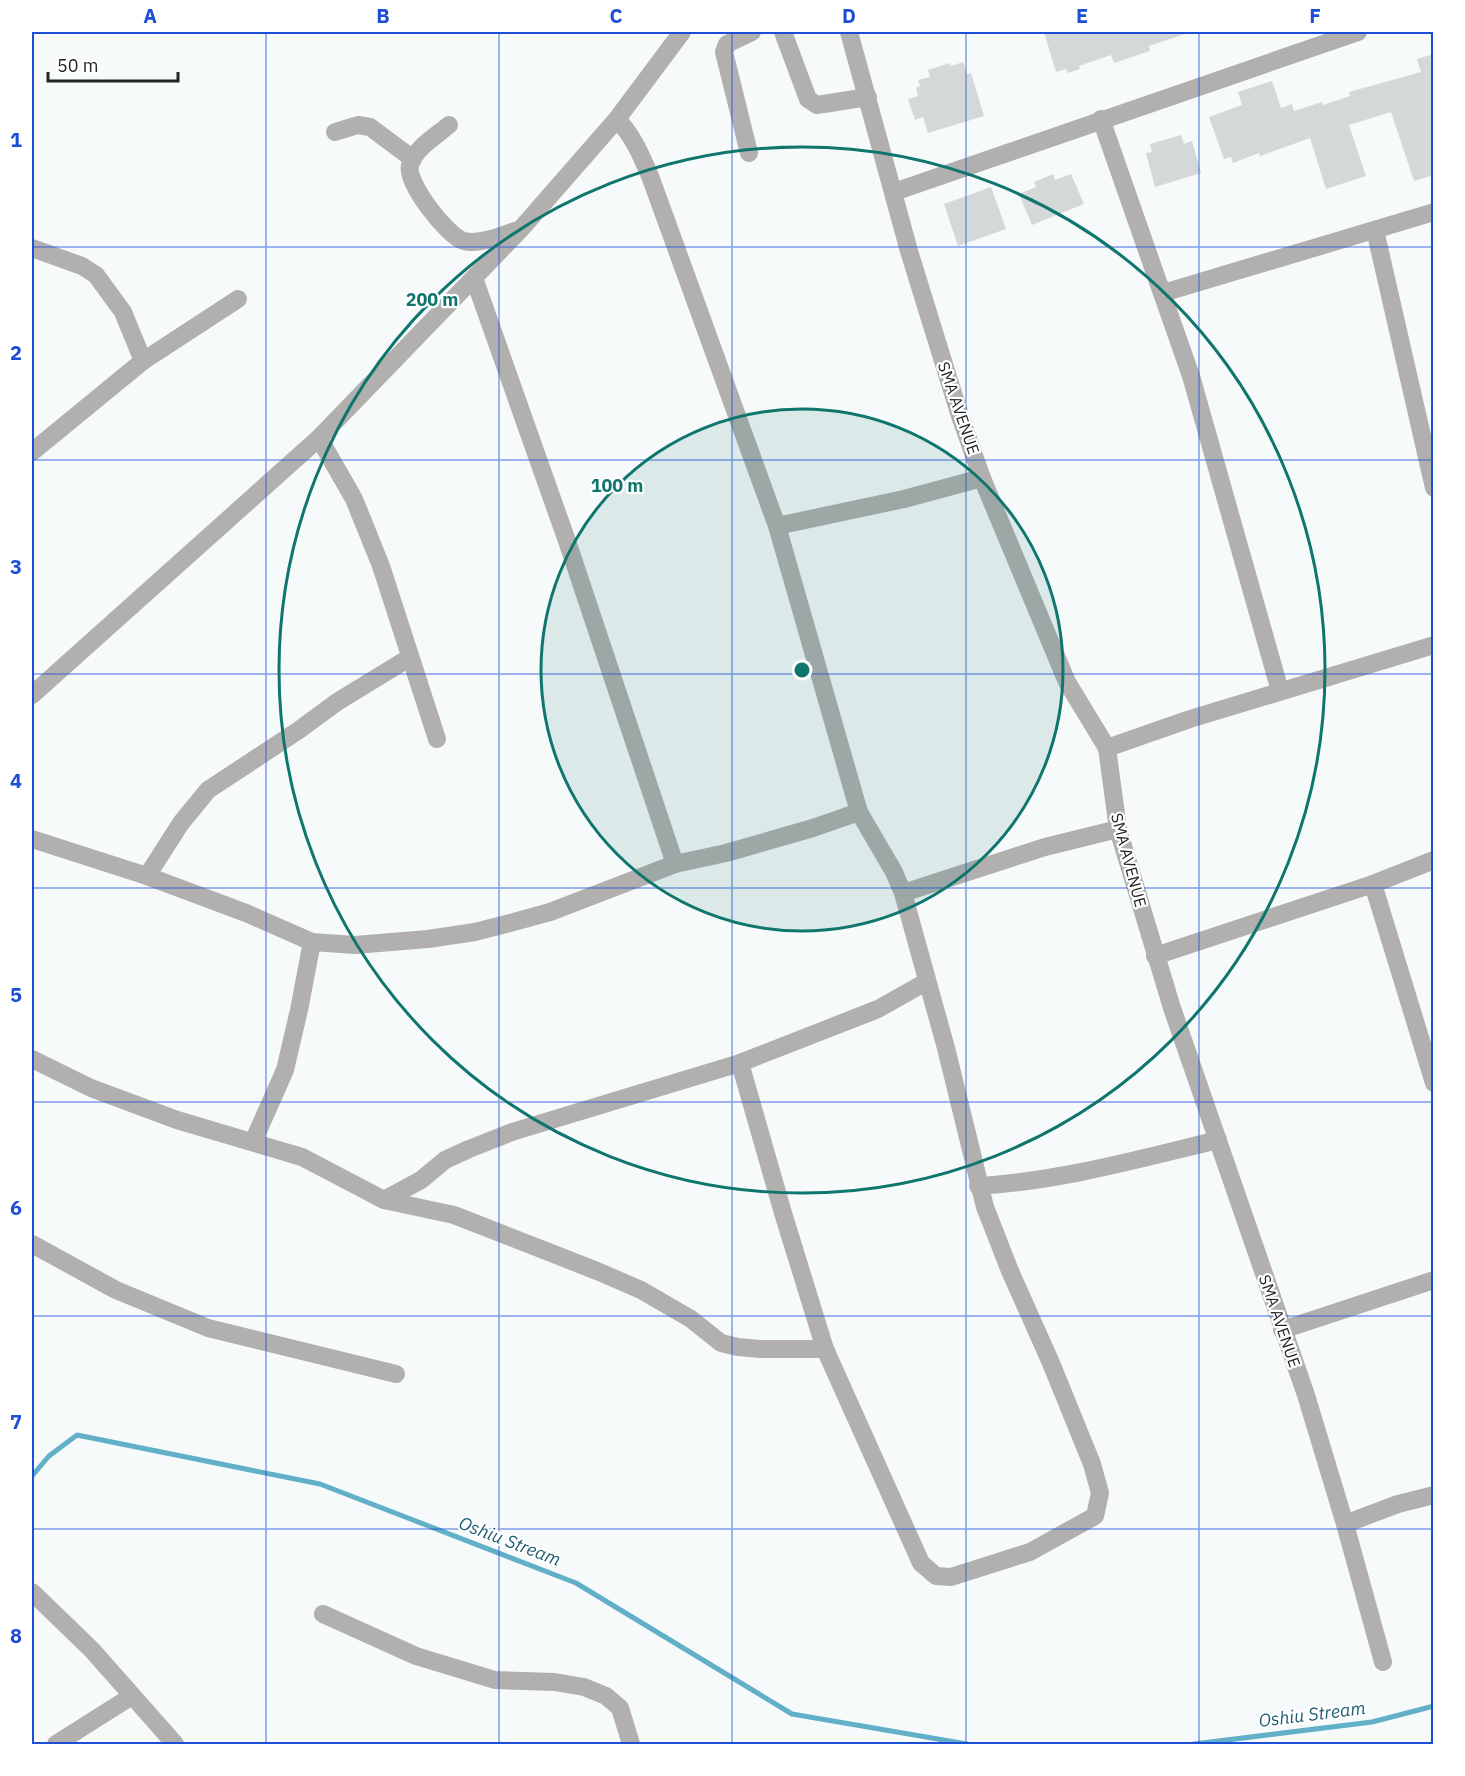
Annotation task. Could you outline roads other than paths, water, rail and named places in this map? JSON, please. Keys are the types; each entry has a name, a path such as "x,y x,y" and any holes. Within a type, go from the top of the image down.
{"street":[{"path":"32,695 319,438 520,230 617,119 682,32"},
{"path":"749,153 724,52 727,44 752,32"},
{"path":"783,32 808,99 812,103 817,105 867,97"},
{"name":"SMA AVENUE","path":"849,32 909,251 960,416 982,478 1067,682 1107,748 1118,829 1155,956 1306,1395 1383,1662"},
{"path":"894,192 1358,32"},
{"path":"617,119 638,147 650,176 777,526 859,812 894,872 903,893 946,1048 984,1207 1010,1272 1052,1363 1092,1464 1100,1493 1095,1516 1030,1552 951,1577 936,1576 921,1563 825,1349 740,1063"},
{"path":"1101,119 1191,376 1280,691"},
{"path":"336,132 358,125 370,127 413,159"},
{"path":"449,125 428,142 413,159 410,166 412,181 453,237 466,241 480,241 520,230"},
{"path":"1163,293 1434,212"},
{"path":"1375,230 1426,419 1434,488"},
{"path":"32,248 82,266 96,275 123,312 143,361"},
{"path":"474,278 567,541 675,864"},
{"path":"32,452 143,361 238,299"},
{"path":"319,438 354,499 381,566 437,739"},
{"path":"777,526 982,478"},
{"path":"1107,748 1280,691 1434,645"},
{"path":"147,876 182,823 208,790 337,702 409,658"},
{"path":"32,839 147,876 246,912 312,942 355,945 428,939 475,932 550,912 675,864 726,853 859,812"},
{"path":"903,893 1046,847 1118,829"},
{"path":"1155,956 1373,884 1434,860"},
{"path":"1373,884 1433,1080"},
{"path":"253,1142 285,1070 300,1010 312,942"},
{"path":"384,1200 421,1180 445,1160 512,1132 740,1063 878,1009 926,982"},
{"path":"32,1059 91,1088 177,1120 302,1157 384,1200 454,1215 597,1270 671,1307 691,1319 721,1343 738,1347 825,1349"},
{"path":"978,1186 1059,1177 1218,1140"},
{"path":"32,1244 116,1290 208,1328 396,1374"},
{"path":"1282,1330 1434,1280"},
{"path":"1345,1524 1398,1504 1434,1495"},
{"path":"32,1592 92,1650 175,1744"},
{"path":"323,1614 416,1656 495,1680 555,1682 584,1687 606,1696 620,1708 631,1744"},
{"path":"56,1744 132,1696"}],"waterway":[{"name":"Oshiu Stream","path":"32,1476 49,1456 77,1435 320,1484 576,1583 792,1714 967,1744"},
{"name":"Oshiu Stream","path":"1194,1744 1372,1722 1434,1706"}]}
